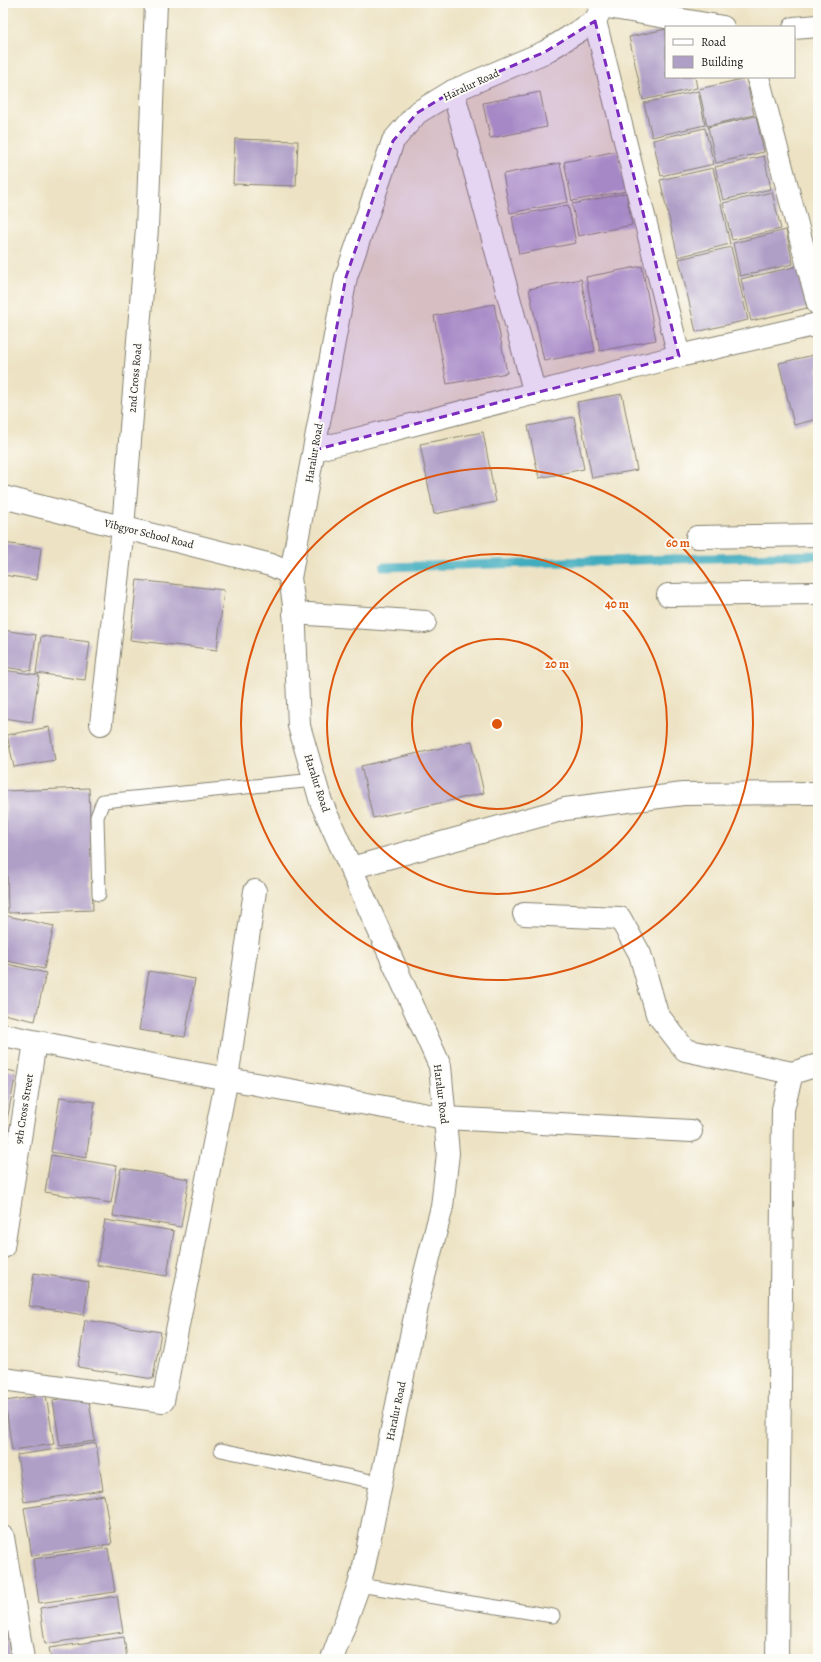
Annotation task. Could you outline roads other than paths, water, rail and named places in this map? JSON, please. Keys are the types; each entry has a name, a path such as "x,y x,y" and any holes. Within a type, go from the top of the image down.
{"street":[{"name":"2nd Cross Road","path":"101,724 123,528 147,228 156,3"},
{"path":"679,356 600,10 716,26"},
{"name":"Haralur Road","path":"332,1659 359,1585 420,1292 442,1207 448,1153 440,1066 321,802 299,726 294,613 290,578 346,277 393,141 417,113 453,91 544,52 600,10"},
{"path":"795,28 818,26"},
{"path":"758,78 818,304"},
{"path":"453,91 535,394"},
{"path":"314,450 679,356 818,324"},
{"name":"Vibgyor School Road","path":"3,497 271,565 289,572 290,578"},
{"path":"697,537 818,535"},
{"path":"668,595 818,593"},
{"path":"294,613 425,622"},
{"path":"351,868 565,809 683,794 818,793"},
{"path":"3,1379 163,1401 227,1078 255,891"},
{"path":"524,914 620,918 640,954 657,1014 685,1050 792,1073 818,1064"},
{"path":"3,1035 445,1118 691,1131"},
{"name":"9th Cross Street","path":"3,1247 35,1042"},
{"path":"777,1659 783,1109 792,1073"},
{"path":"3,1537 23,1659"}],"lane":[{"path":"99,894 97,817 103,801 315,780"},
{"path":"221,1450 381,1483"},
{"path":"359,1585 553,1616"}],"waterway":[{"path":"384,567 818,555"}]}
